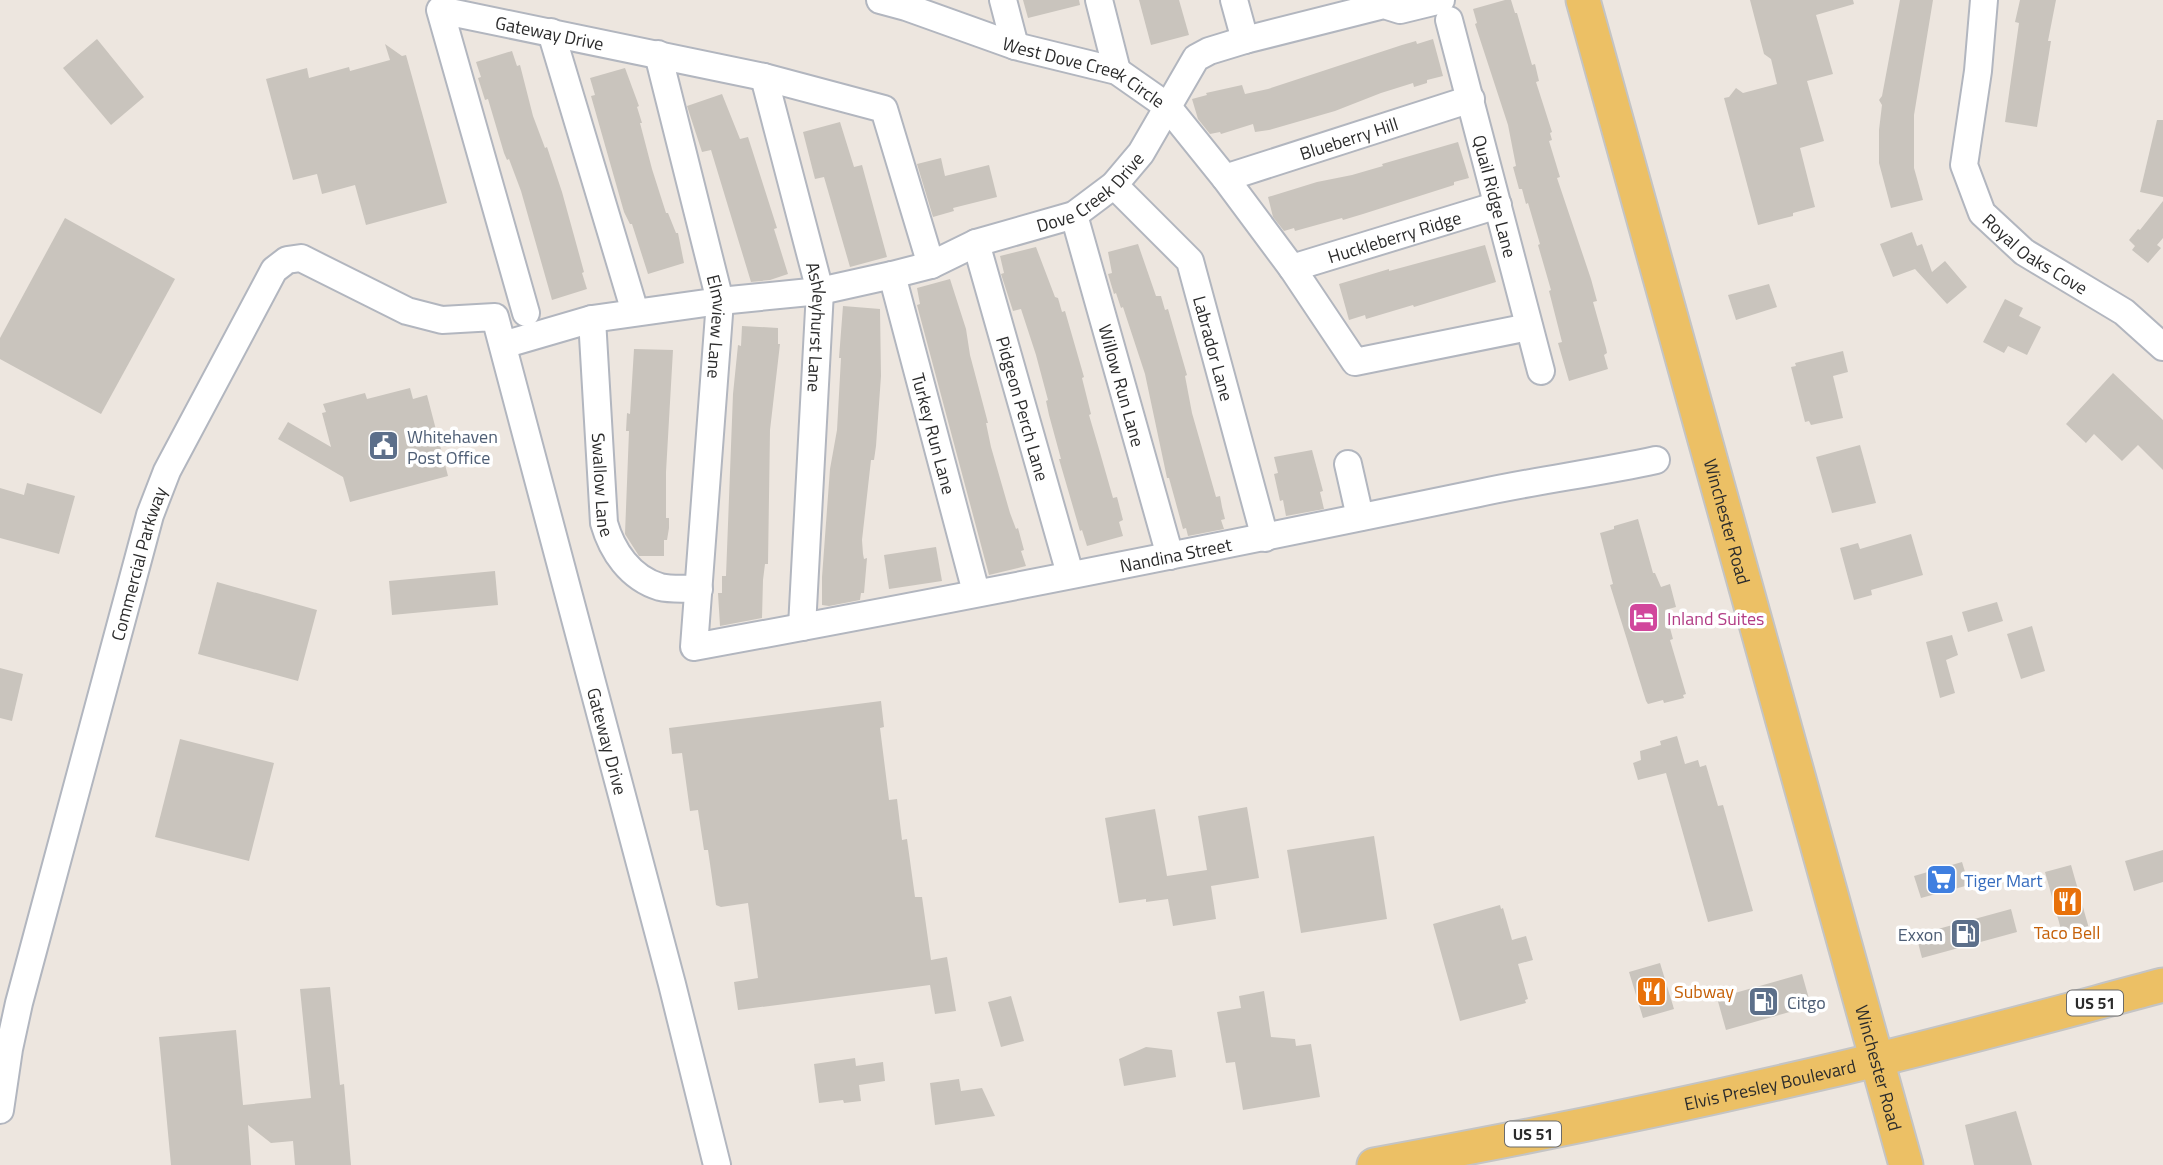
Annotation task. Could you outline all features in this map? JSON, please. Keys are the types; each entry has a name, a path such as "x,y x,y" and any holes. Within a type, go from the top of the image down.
{"main road":[{"name":"Winchester Road","path":"1583,0 1906,1165"},
{"name":"Elvis Presley Boulevard","path":"1374,1165 1692,1102 1877,1059 2163,985"}],"street":[{"name":"West Dove Creek Circle","path":"880,0 905,3 1015,46 1117,71 1167,106 1196,58 1209,51 1386,2 1400,10 1445,10"},
{"path":"1003,0 1015,46"},
{"path":"1099,0 1117,71"},
{"path":"1234,0 1245,40"},
{"name":"Royal Oaks Cove","path":"1984,0 1978,71 1964,165 1982,213 2024,252 2124,312 2163,347"},
{"name":"Gateway Drive","path":"526,313 440,10 764,77 884,109 930,265"},
{"name":"Quail Ridge Lane","path":"1445,10 1471,99 1541,371"},
{"path":"551,32 635,312"},
{"name":"Elmview Lane","path":"658,54 720,301 694,647"},
{"name":"Ashleyhurst Lane","path":"764,77 820,290 802,627"},
{"name":"Blueberry Hill","path":"1225,178 1471,99"},
{"path":"1167,106 1292,268 1355,362 1530,327"},
{"name":"Dove Creek Drive","path":"503,345 592,318 820,290 892,275 930,265 976,243 1074,215 1114,185 1141,153 1167,106"},
{"name":"Labrador Lane","path":"1114,185 1190,261 1265,538"},
{"name":"Huckleberry Ridge","path":"1292,268 1498,205"},
{"name":"Willow Run Lane","path":"1074,215 1170,556"},
{"name":"Pidgeon Perch Lane","path":"976,243 1070,574"},
{"name":"Commercial Parkway","path":"0,1110 19,1003 150,515 173,459 274,270 287,260 301,258 407,312 442,320 495,317"},
{"name":"Turkey Run Lane","path":"892,275 976,592"},
{"name":"Gateway Drive","path":"495,317 672,984 717,1165"},
{"name":"Swallow Lane","path":"592,318 604,523 610,543 622,560 642,579 662,587 699,589"},
{"name":"Nandina Street","path":"694,647 1265,538 1515,485 1618,469 1656,460"},
{"path":"1348,464 1360,517"}],"building":[{"path":"1023,0 1079,0 1080,5 1028,18"},
{"path":"1139,0 1179,0 1189,35 1151,45"},
{"path":"1511,0 1532,65 1535,64 1539,81 1536,82 1552,132 1552,140 1549,141 1560,177 1557,178 1591,279 1597,301 1593,302 1607,353 1604,355 1608,369 1569,381 1558,343 1562,342 1538,245 1540,244 1528,203 1526,204 1522,189 1519,189 1513,167 1516,166 1508,125 1475,24 1477,23 1473,9"},
{"path":"1750,0 1853,0 1854,4 1816,15 1833,74 1807,81 1824,141 1800,148 1815,207 1758,225 1724,98 1729,97 1736,88 1743,93 1777,84 1771,59 1764,54"},
{"path":"1900,0 1933,0 1914,115 1914,168 1923,200 1891,208 1879,163 1882,105 1879,100 1882,96"},
{"path":"2020,0 2056,0 2037,127 2005,122 2019,23 2015,22"},
{"path":"97,39 144,97 111,125 63,68"},
{"path":"1433,39 1443,76 1414,87 1413,83 1335,111 1269,130 1255,132 1253,124 1221,134 1210,134 1198,119 1192,99 1242,85 1245,94 1268,89 1402,45"},
{"path":"385,44 402,56 406,55 447,203 366,225 355,185 322,194 317,174 293,180 266,79 307,68 309,78 390,60"},
{"path":"512,51 517,66 520,65 533,116 562,192 587,289 552,300 521,191 509,159 507,160 504,153 488,99 485,100 478,78 481,77 476,62"},
{"path":"625,68 639,106 640,123 652,169 666,213 678,233 684,263 648,274 632,224 624,212 591,96 595,95 590,78"},
{"path":"722,94 740,139 748,137 777,228 774,229 788,274 770,280 751,282 711,150 702,152 687,106"},
{"path":"2157,120 2163,120 2163,197 2140,192"},
{"path":"840,122 854,167 862,165 887,257 850,267 824,177 815,179 803,132"},
{"path":"1458,142 1469,178 1454,182 1454,185 1343,220 1342,218 1295,231 1294,228 1284,231 1273,217 1268,197 1352,175"},
{"path":"941,158 945,176 989,165 997,197 953,208 954,211 933,217 917,164"},
{"path":"2163,201 2163,238 2157,245 2161,248 2148,263 2132,250 2135,246 2129,240"},
{"path":"65,218 175,279 101,414 0,359 0,338"},
{"path":"1912,232 1917,246 1922,244 1932,272 1945,261 1967,287 1947,304 1915,269 1893,277 1880,244"},
{"path":"1138,244 1156,296 1161,296 1165,310 1168,309 1187,375 1185,376 1192,413 1216,497 1220,496 1225,519 1221,520 1224,529 1188,536 1186,528 1183,529 1167,478 1145,374 1123,307 1121,308 1116,293 1114,294 1108,274 1112,273 1108,252"},
{"path":"1485,245 1496,282 1414,307 1413,305 1366,319 1365,315 1349,320 1339,284"},
{"path":"1036,247 1055,297 1058,298 1062,312 1065,311 1084,377 1082,378 1091,414 1089,415 1113,498 1117,497 1123,520 1119,522 1123,536 1087,546 1059,459 1036,355 1021,309 1013,311 1001,274 1004,273 1000,256"},
{"path":"950,279 966,329 991,447 1024,550 1021,551 1026,566 989,575 917,305 920,304 917,288"},
{"path":"1769,284 1777,307 1736,320 1728,295"},
{"path":"2005,299 2023,308 2019,316 2041,327 2027,355 2008,346 2004,353 1983,342"},
{"path":"843,306 880,309 881,376 876,446 874,460 871,460 862,540 864,559 867,558 864,593 861,593 860,600 829,606 822,605 822,577 830,469 837,430"},
{"path":"742,326 778,328 780,344 770,430 768,564 765,564 763,580 762,618 720,626 718,593 722,593 722,576 726,576 733,394"},
{"path":"634,349 673,350 666,472 666,518 669,518 669,528 667,540 664,540 664,556 639,556 625,534 629,431 626,431 627,413 630,414"},
{"path":"1843,351 1848,372 1833,376 1843,418 1811,425 1809,421 1805,422 1791,367 1796,366 1795,363"},
{"path":"2113,373 2163,420 2163,470 2138,445 2122,461 2094,434 2086,443 2066,424"},
{"path":"410,388 413,399 427,395 448,476 350,502 343,477 278,439 288,422 331,447 322,413 326,412 323,404 365,393 367,399"},
{"path":"1860,445 1876,503 1832,513 1816,457"},
{"path":"1312,450 1323,491 1320,492 1324,509 1286,516 1274,474 1278,473 1274,457"},
{"path":"27,483 75,496 59,554 0,538 0,488 24,495"},
{"name":"Inland Suites","path":"1638,519 1653,573 1661,587 1670,584 1676,607 1665,610 1673,639 1670,640 1686,694 1683,695 1684,698 1664,703 1663,700 1648,704 1646,701 1610,585 1613,584 1600,533"},
{"path":"1911,534 1923,575 1871,590 1872,595 1854,600 1840,548 1858,543 1860,549"},
{"path":"936,547 942,581 889,589 884,555"},
{"path":"495,571 498,605 392,615 389,581"},
{"path":"217,582 317,610 298,681 198,654"},
{"path":"1997,602 2003,621 1968,632 1962,612"},
{"path":"2032,626 2045,671 2021,679 2007,634"},
{"path":"1952,635 1958,655 1946,660 1955,693 1940,698 1926,642"},
{"path":"0,668 23,674 12,721 0,718"},
{"path":"881,701 884,727 880,728 889,800 897,799 902,840 907,839 915,897 922,897 931,960 947,957 956,1011 935,1014 930,985 738,1010 734,982 758,978 748,903 721,907 716,905 708,850 704,850 698,810 690,811 682,753 672,754 669,728"},
{"path":"1677,736 1685,764 1698,760 1700,767 1706,765 1718,806 1723,805 1753,911 1708,922 1666,773 1638,780 1633,763 1641,760 1640,751 1661,745 1660,741"},
{"path":"180,739 274,763 249,861 155,837"},
{"path":"1247,807 1259,878 1211,886 1216,919 1173,926 1168,899 1119,903 1105,818 1155,809 1167,876 1207,870 1198,816"},
{"path":"1374,836 1387,919 1301,933 1287,850"},
{"path":"2163,850 2163,882 2134,891 2125,861"},
{"name":"Tiger Mart","path":"1962,862 1969,885 1921,898 1914,876"},
{"name":"Taco Bell","path":"2071,865 2090,932 2064,940 2045,872"},
{"path":"1500,905 1512,940 1526,936 1533,960 1518,964 1528,999 1525,1000 1526,1003 1460,1021 1433,924"},
{"name":"Exxon","path":"2011,909 2017,932 1922,958 1916,935"},
{"name":"Subway","path":"1660,963 1674,1009 1643,1018 1629,972"},
{"name":"Citgo","path":"1802,974 1811,1006 1726,1030 1717,998"},
{"path":"330,987 340,1085 344,1084 351,1165 295,1165 293,1141 271,1143 248,1125 251,1165 171,1165 159,1037 236,1030 243,1105 311,1098 300,989"},
{"path":"1264,991 1271,1037 1295,1039 1296,1046 1311,1044 1320,1097 1243,1110 1235,1062 1226,1063 1217,1012 1241,1008 1239,996"},
{"path":"1011,996 1024,1041 1001,1047 988,1002"},
{"path":"1146,1047 1172,1050 1176,1077 1124,1086 1119,1059"},
{"path":"855,1058 856,1066 883,1062 885,1081 859,1085 861,1101 819,1103 814,1064"},
{"path":"959,1079 961,1091 982,1088 995,1116 935,1125 930,1083"},
{"path":"2016,1111 2032,1165 1974,1165 1965,1125"}],"place":[{"name":"Whitehaven Post Office","path":"384,446"},
{"name":"Inland Suites","path":"1644,618"},
{"name":"Tiger Mart","path":"1941,880"},
{"name":"Taco Bell","path":"2067,902"},
{"name":"Exxon","path":"1966,934"},
{"name":"Subway","path":"1651,991"},
{"name":"Citgo","path":"1764,1002"}]}
